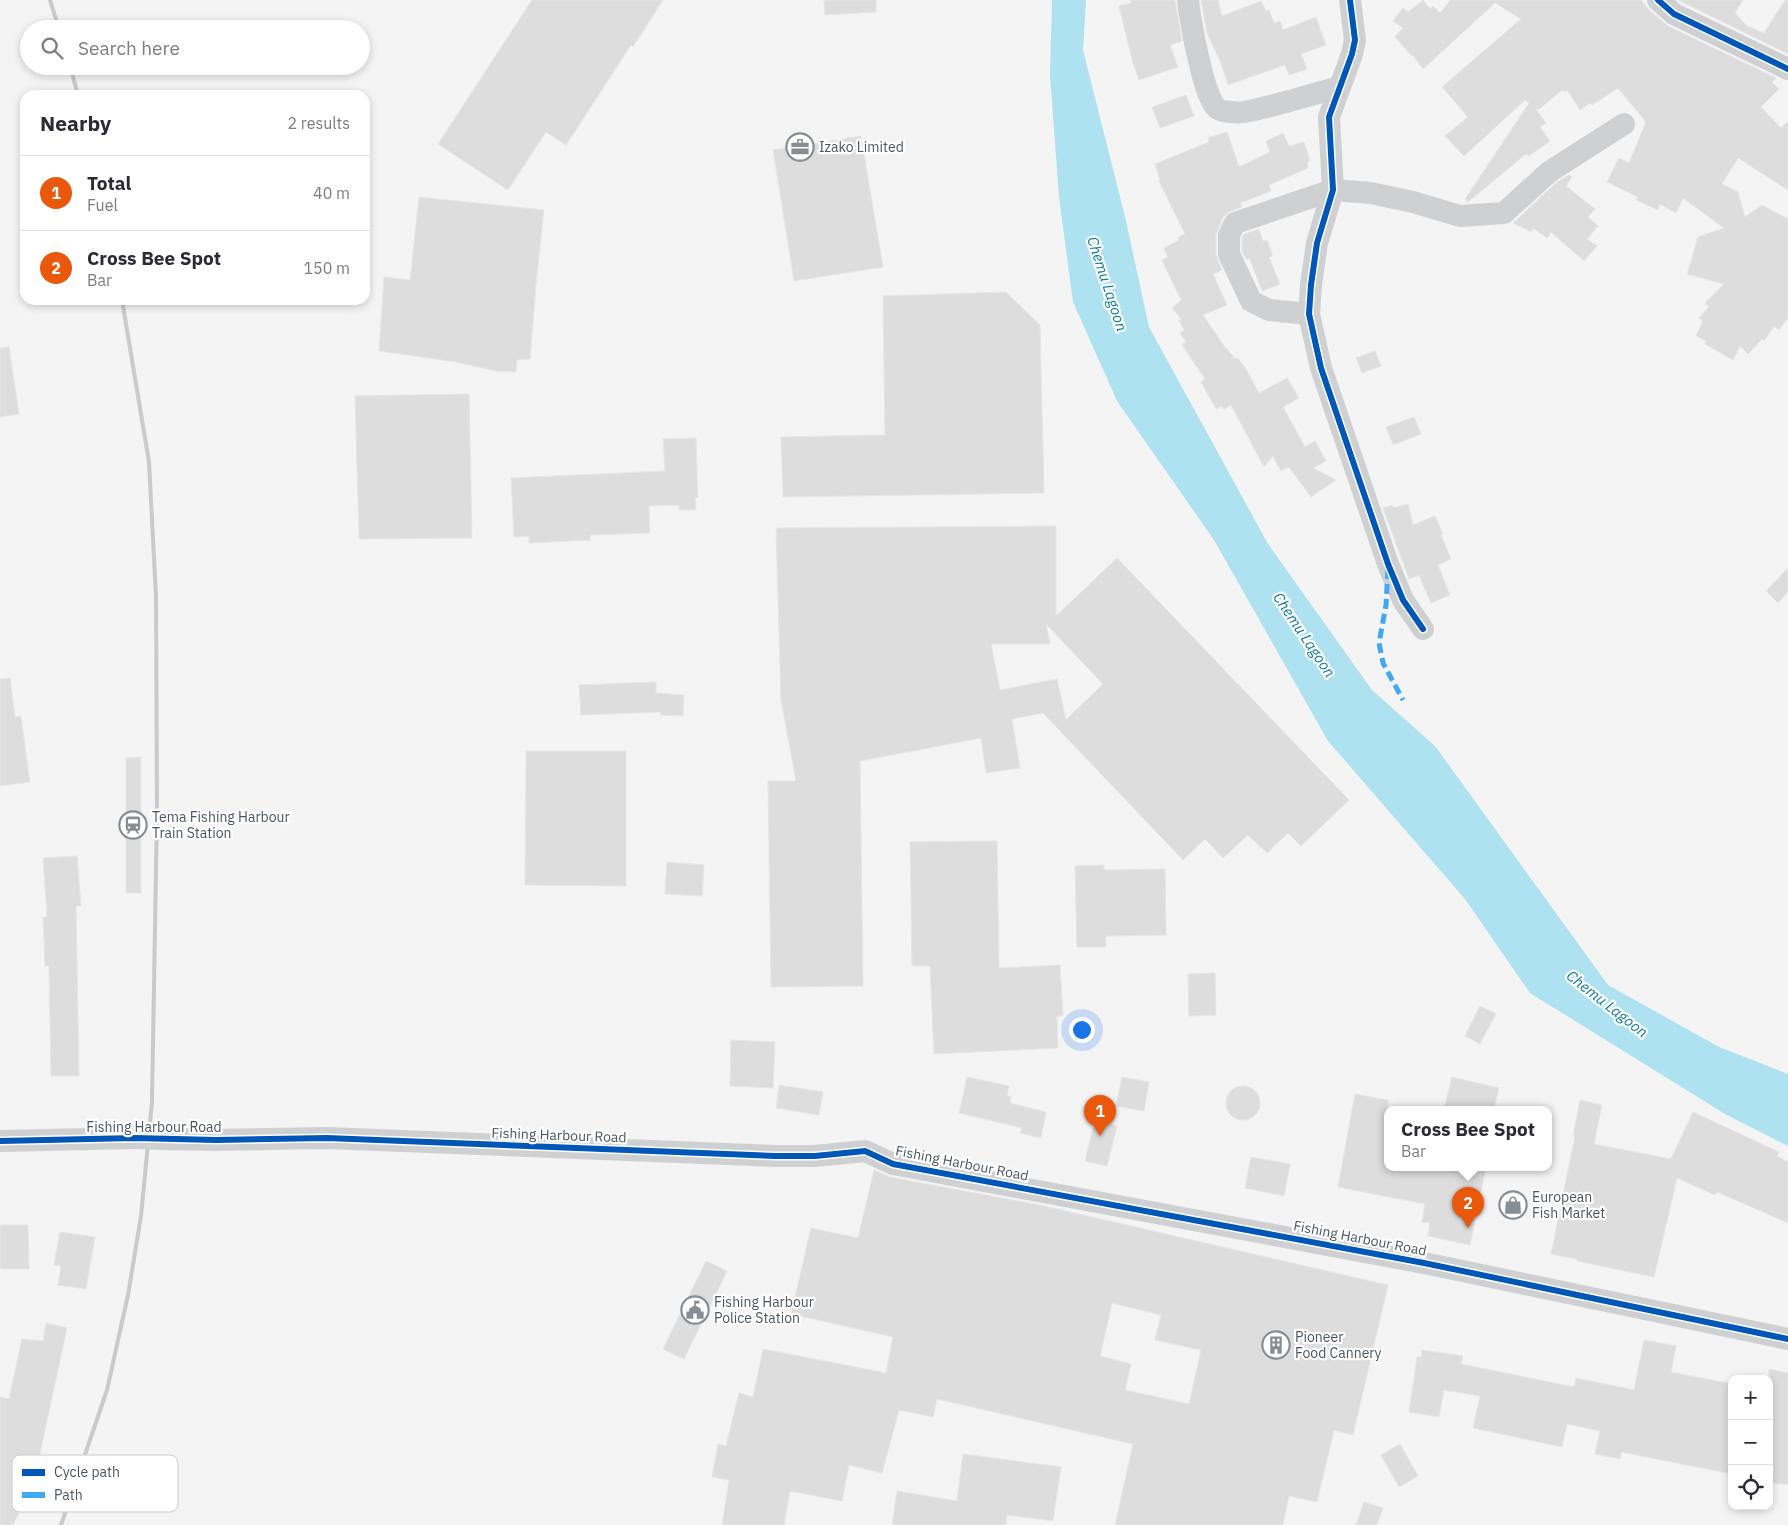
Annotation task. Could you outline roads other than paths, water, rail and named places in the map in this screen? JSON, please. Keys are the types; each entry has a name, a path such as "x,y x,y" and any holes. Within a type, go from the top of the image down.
{"street":[{"path":"1188,0 1191,23 1205,84 1211,102 1218,109 1242,112 1340,87"},
{"path":"1350,0 1355,40 1330,117 1333,190 1317,243 1309,314 1321,368 1388,564 1403,600 1423,629"},
{"path":"1658,0 1674,14 1788,69"},
{"path":"1309,314 1269,310 1251,301 1229,254 1229,236 1235,223 1333,190 1370,193 1413,202 1460,216 1504,213 1549,172 1624,124"},
{"name":"Fishing Harbour Road","path":"0,1141 135,1138 216,1140 327,1138 775,1156 815,1156 865,1151 893,1164 1424,1263 1788,1339"}],"water":[{"name":"Chemu Lagoon","path":"1052,0 1086,0 1083,50 1126,221 1149,327 1268,544 1372,690 1435,746 1608,985 1719,1047 1788,1074 1788,1146 1725,1114 1530,993 1465,899 1328,741 1214,540 1117,401 1073,302 1059,197 1050,75"}],"railway":[{"path":"50,0 56,20"},
{"path":"72,75 77,90"},
{"path":"85,1455 107,1390 128,1295 141,1216 152,1102 157,812 156,596 149,462 123,305"},
{"path":"61,1525 65,1512"}],"place":[{"name":"Izako Limited","path":"800,147"},
{"name":"Tema Fishing Harbour Train Station","path":"133,825"},
{"name":"Total","path":"1100,1136"},
{"name":"European Fish Market","path":"1513,1205"},
{"name":"Cross Bee Spot","path":"1468,1228"},
{"name":"Fishing Harbour Police Station","path":"695,1310"},
{"name":"Pioneer Food Cannery","path":"1276,1345"}]}
